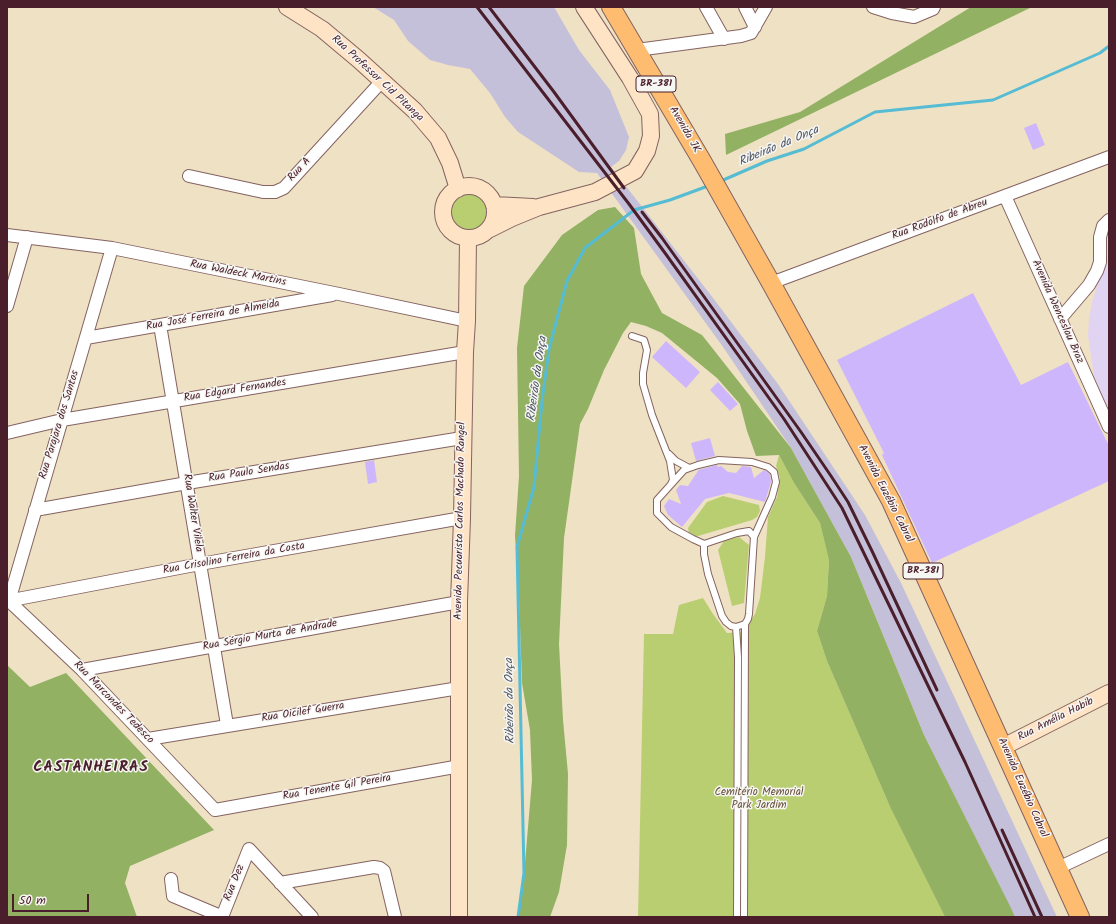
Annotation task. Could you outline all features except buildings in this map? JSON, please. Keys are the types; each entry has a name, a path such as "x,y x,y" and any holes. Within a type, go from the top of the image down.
{"main road":[{"name":"Avenida JK","path":"611,7 702,160 731,212"},
{"name":"Avenida Euzébio Cabral","path":"731,212 891,501 1080,917"}],"street":[{"name":"Rua Professor Cid Pitanga","path":"287,7 322,29 359,60 415,111 438,138 450,163 458,189"},
{"path":"490,228 539,207 595,192 635,171 647,151 651,136 650,114 630,78 584,7"},
{"path":"706,7 724,38"},
{"path":"745,7 755,27"},
{"path":"637,50 741,36 751,33 766,7"},
{"path":"873,7 892,13 914,17 932,8"},
{"name":"Rua A","path":"190,176 263,192 275,192 284,188 382,81"},
{"name":"Rua Rodolfo de Abreu","path":"771,283 1109,157"},
{"path":"465,187 480,189 491,198 494,205 494,221 490,228 480,236 468,238 453,232 447,226 444,218 446,201 451,194 458,189 465,187"},
{"name":"Avenida Wenceslau Braz","path":"1005,196 1109,427"},
{"path":"494,205 539,207"},
{"path":"1060,319 1089,285 1097,271 1100,262 1100,237 1103,226 1109,220"},
{"name":"Rua Waldeck Martins","path":"7,235 112,248 339,294 467,322"},
{"path":"7,306 27,237"},
{"name":"Avenida Pecuarista Carlos Machado Rangel","path":"459,917 459,602 468,238"},
{"name":"Rua Parajara dos Santos","path":"8,601 112,248"},
{"name":"Rua José Ferreira de Almeida","path":"86,338 339,294"},
{"name":"Rua Walter Vilela","path":"160,325 227,725"},
{"name":"Rua Edgard Fernandes","path":"7,433 62,420 465,352"},
{"name":"Rua Paulo Sendas","path":"35,510 462,438"},
{"name":"Rua Crisolino Ferreira da Costa","path":"8,601 200,564 462,518"},
{"name":"Rua Marcondes Tedesco","path":"8,601 82,670 215,810"},
{"name":"Rua Sérgio Murta de Andrade","path":"82,670 459,602"},
{"name":"Rua Oicilef Guerra","path":"148,739 459,688"},
{"name":"Rua Amélia Habib","path":"1003,747 1109,693"},
{"name":"Rua Tenente Gil Pereira","path":"215,810 460,766"},
{"path":"1058,868 1109,844"},
{"name":"Rua Dez","path":"222,917 249,850 280,883"},
{"path":"280,883 374,867 380,868 384,871 395,917"},
{"path":"171,879 173,896 222,917"},
{"path":"280,883 312,917"}],"lane":[{"path":"632,336 644,340 647,350 643,373 643,384 652,415 670,460 673,474 673,480 670,485"},
{"path":"665,448 676,461 689,468"},
{"path":"704,544 704,554 708,574 722,616 731,626 736,627 744,624 748,619 754,537 772,497 776,482 774,472 768,467 752,462 719,460 684,470 657,500 657,513 671,527 704,544 737,533 749,531 754,537"},
{"path":"744,624 744,917"},
{"path":"736,627 738,657 737,917"}],"shaded area":[{"path":"373,7 554,7 579,50 610,90 629,137 626,150 619,161 611,167 778,384 865,515 901,583 1057,917 1015,917 924,735 851,557 791,448 723,347 597,173 579,172 518,132 505,117 490,93 470,69 430,60 408,41 394,20"},
{"path":"1109,250 1109,408 1103,399 1094,376 1088,336 1092,302"}],"green space":[{"path":"971,7 1032,7 726,155 725,134 800,112"},
{"path":"465,191 473,191 484,197 490,208 490,216 484,227 473,233 465,233 454,227 448,216 448,208 454,197"},
{"path":"615,207 634,228 641,274 662,313 702,335 791,448 851,557 924,735 1015,917 945,917 891,809 827,661 817,631 827,596 829,560 820,523 794,483 779,455 756,456 747,431 740,404 717,378 662,333 646,326 631,322 623,333 604,370 588,409 580,424 564,538 559,644 563,720 568,774 567,845 559,892 550,917 518,917 525,863 532,780 530,730 522,683 515,536 519,476 517,348 524,286 562,235 598,210"},
{"name":"Cemitério Memorial Park Jardim","path":"779,455 794,483 820,523 829,559 827,596 817,631 827,661 891,809 945,917 638,917 644,634 673,634 679,605 703,598 727,633 746,632 747,626 755,614 760,598 768,517 777,497 780,478 776,466"},
{"path":"723,496 759,505 760,511 757,517 752,520 698,536 693,536 689,533 688,528 707,502"},
{"path":"739,537 749,545 744,603 732,606 718,550 724,541"},
{"path":"7,665 30,687 66,673 214,830 130,866 125,883 137,917 7,917"}],"waterway":[{"name":"Ribeirão da Onça","path":"721,181 767,161 804,149 875,112 993,100 1100,53 1109,46"},
{"name":"Ribeirão da Onça","path":"518,917 524,873 517,547 534,487 542,401 549,349 567,281 585,248 634,210 670,200 708,186"}],"railway":[{"path":"477,7 665,253 784,419 842,508 965,762 1035,917"},
{"path":"489,7 554,92 624,188"},
{"path":"642,212 801,432 848,502 937,690"},
{"path":"1002,830 1042,917"}],"district":[{"name":"CASTANHEIRAS","path":"91,768"}]}
